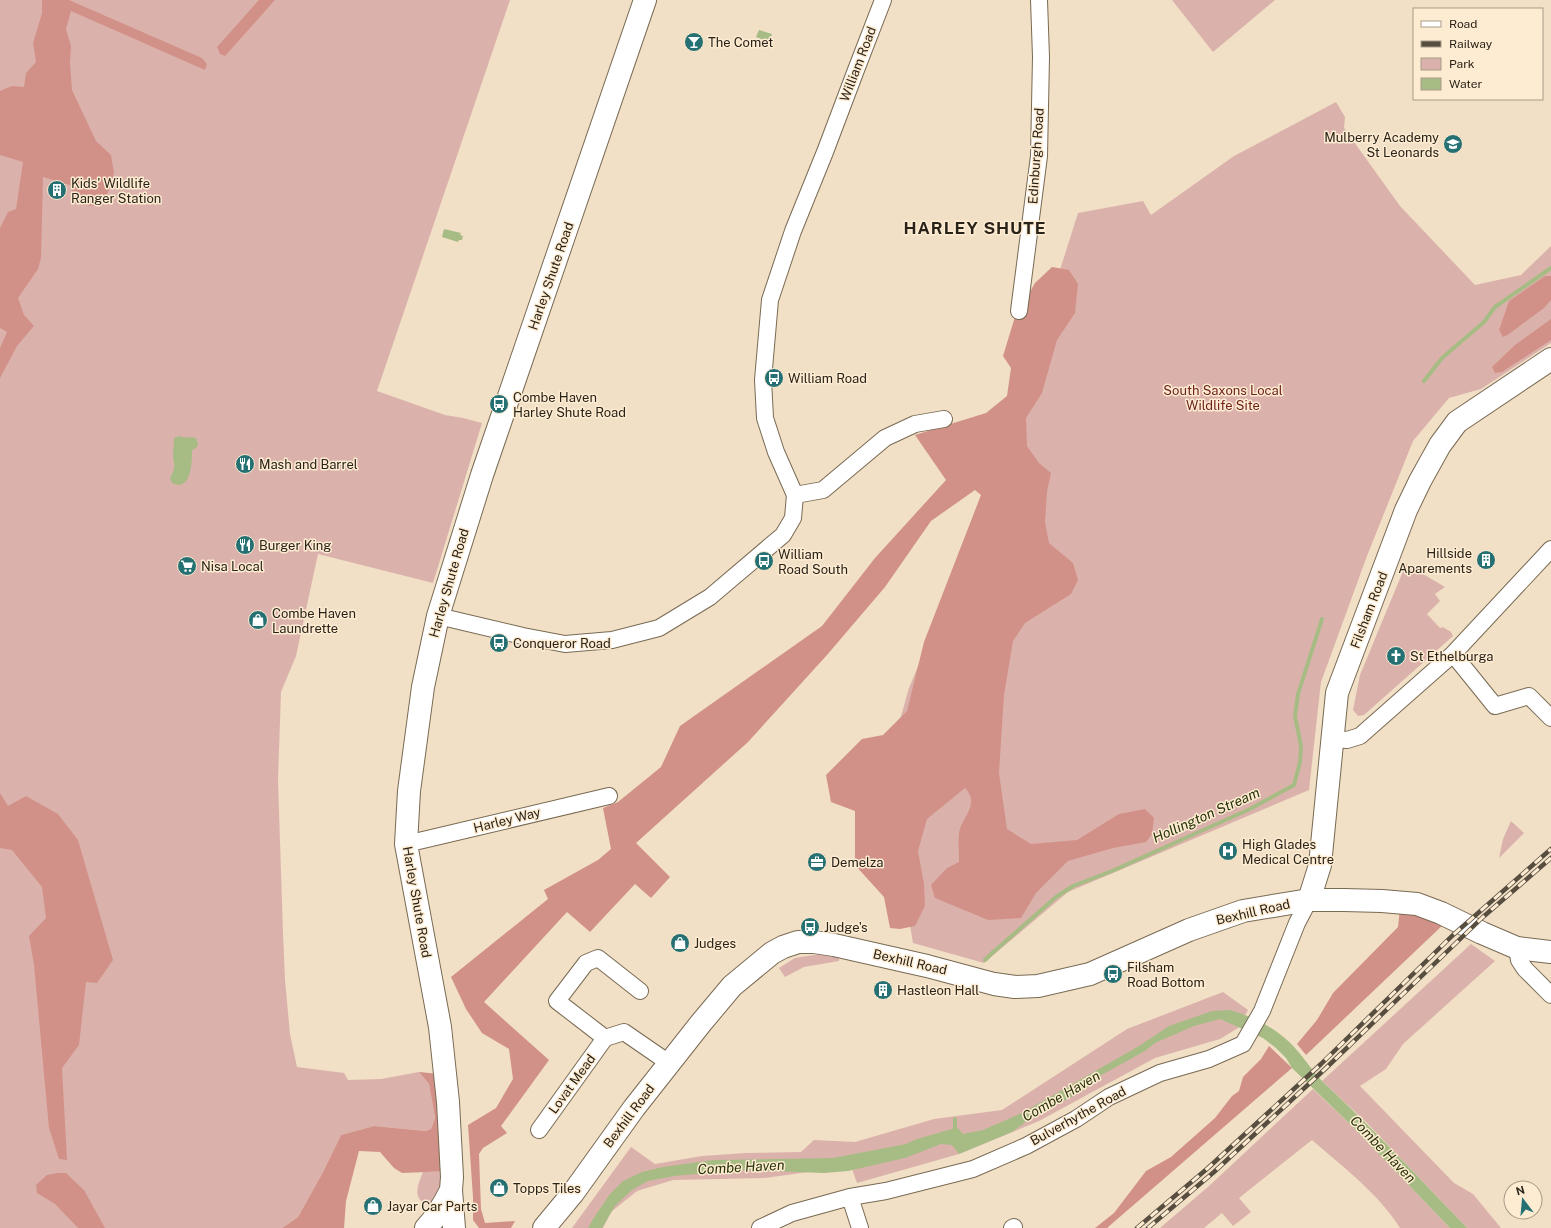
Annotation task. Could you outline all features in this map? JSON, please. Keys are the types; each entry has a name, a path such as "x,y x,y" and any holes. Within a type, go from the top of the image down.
{"main road":[{"name":"Harley Shute Road","path":"454,1228 450,1190 452,1177 449,1109 440,1027 406,844 409,791 423,687 438,616 487,459 505,411 645,0"},
{"name":"Filsham Road","path":"1309,900 1320,865 1337,693 1359,632 1376,594 1406,510 1440,445 1457,422 1551,358"},
{"name":"Bexhill Road","path":"544,1228 573,1193 634,1108 732,986 772,953 783,947 798,942 814,942 842,946 933,967 994,984 1015,987 1038,986 1090,974 1216,919 1243,911 1309,900 1382,901 1417,904 1441,913 1517,948 1551,952"},
{"name":"Harley Shute Road","path":"430,1226 443,1206 450,1190"}],"street":[{"name":"William Road","path":"795,495 776,452 765,418 763,380 770,300 793,231 884,0"},
{"name":"Edinburgh Road","path":"1019,311 1039,156 1041,57 1039,0"},
{"path":"438,616 564,644 612,640 659,628 710,597 782,535 793,518 795,495 823,490 885,438 915,424 944,419"},
{"path":"1332,740 1347,740 1360,736 1452,654 1551,549"},
{"path":"1452,654 1495,706 1529,696 1551,718"},
{"name":"Harley Way","path":"406,844 609,796"},
{"name":"Bulverhythe Road","path":"760,1228 792,1213 850,1196 886,1191 973,1169 1026,1146 1076,1119 1109,1097 1160,1073 1209,1059 1243,1044 1262,1011 1297,923 1309,900"},
{"path":"1517,948 1519,960 1525,969 1551,995"},
{"path":"640,990 598,958 586,963 557,1001 605,1038 624,1032 669,1063"},
{"name":"Lovat Mead","path":"539,1130 605,1038"},
{"path":"850,1196 860,1228"}],"green space":[{"path":"0,0 510,0 377,391 445,415 482,423 433,583 318,554 296,656 281,692 278,780 285,980 290,1034 297,1067 344,1073 348,1080 381,1079 419,1072 429,1084 435,1118 431,1129 426,1131 374,1126 341,1135 323,1172 298,1217 282,1228 0,1228"},
{"path":"1172,0 1275,0 1213,52"},
{"name":"South Saxons Local Wildlife Site","path":"1336,102 1345,117 1344,128 1400,206 1475,285 1521,275 1551,246 1551,343 1481,389 1449,398 1413,441 1367,556 1321,682 1309,790 1068,892 984,963 913,943 884,776 909,688 990,491 1078,213 1143,201 1151,215 1234,156"},
{"path":"1406,564 1445,587 1435,594 1440,601 1427,614 1440,628 1443,627 1451,632 1453,636 1364,715 1358,716 1353,710 1360,675"},
{"path":"1511,821 1524,833 1499,858 1503,839"},
{"path":"1471,944 1495,961 1403,1044 1386,1069 1360,1086 1454,1183 1473,1194 1501,1228 1467,1228 1366,1122 1322,1081"},
{"path":"820,954 839,958 839,961 804,967 785,977 779,968 795,958"},
{"path":"1223,992 1248,1010 1238,1028 1220,1039 1155,1058 1039,1121 959,1154 857,1183 851,1166 765,1178 673,1180 637,1191 611,1212 603,1228 572,1228 631,1147 655,1164 702,1156 746,1153 801,1152 814,1140 855,1142 934,1119 1002,1110 1127,1029"},
{"path":"1313,1089 1351,1125 1450,1228 1400,1228 1371,1192 1348,1170 1312,1140 1239,1198 1251,1212 1233,1226 1222,1213 1204,1228 1160,1228 1209,1186"},
{"path":"451,1171 432,1206 421,1201 417,1193 423,1172"}],"shaded area":[{"path":"42,0 69,0 202,58 207,64 205,70 71,11 66,29 71,46 70,63 72,90 96,141 111,155 114,173 109,190 102,205 95,206 85,205 77,200 70,185 43,177 41,258 38,269 18,298 24,315 34,326 17,346 0,378 0,348 7,332 0,328 0,228 8,212 16,209 23,162 0,155 0,91 12,86 24,87 26,73 36,62 33,43 42,13"},
{"path":"259,0 275,0 225,56 220,54 217,47"},
{"path":"1052,267 1069,270 1078,284 1075,313 1057,340 1042,393 1026,418 1027,446 1039,463 1051,473 1047,492 1045,522 1049,543 1073,563 1078,580 1071,594 1025,623 1013,641 1004,695 999,773 1007,829 1031,844 1077,840 1119,814 1145,809 1154,818 1152,834 1146,842 1113,848 1068,861 1036,893 1021,918 988,920 935,898 931,885 947,868 959,862 960,827 971,805 969,794 965,788 927,819 918,851 924,884 925,906 915,926 900,929 890,928 884,897 855,865 855,811 831,802 826,775 862,739 883,735 907,711 924,642 981,495 975,490 931,521 885,587 827,655 748,742 636,843 670,877 651,898 635,884 590,932 567,912 484,1002 549,1060 501,1126 507,1133 483,1148 479,1154 481,1209 485,1223 515,1221 511,1228 479,1228 473,1220 473,1197 468,1125 496,1108 513,1079 509,1049 482,1033 466,1009 451,977 548,899 544,890 598,860 611,849 603,808 618,802 661,767 680,726 822,626 875,558 946,480 915,435 986,413 1007,396 1011,368 1003,356 1014,320 1035,283"},
{"path":"1545,276 1551,276 1551,300 1544,308 1503,337 1499,330 1509,301"},
{"path":"1551,319 1551,340 1502,372 1495,373 1492,367 1515,345"},
{"path":"0,793 8,806 26,796 58,814 78,840 113,960 97,983 86,982 79,1045 62,1068 67,1160 59,1159 49,1128 34,965 29,936 46,918 42,887 12,850 0,848"},
{"path":"1400,908 1446,922 1306,1055 1297,1044 1317,1020 1333,993 1398,927"},
{"path":"1269,1046 1292,1068 1107,1228 1095,1228 1114,1213 1146,1171 1171,1157 1215,1118 1232,1096 1239,1091 1243,1077 1261,1059"},
{"path":"419,1072 439,1074 451,1171 402,1173 394,1168 380,1152 359,1151 346,1201 344,1228 282,1228 298,1217 323,1172 341,1135 374,1126 426,1131 431,1129 435,1118 429,1084"},
{"path":"66,1173 84,1190 105,1228 78,1228 55,1204 37,1193 36,1185 47,1175"}],"water":[{"path":"759,30 772,34 769,42 756,37"},
{"path":"444,229 461,233 460,235 463,236 462,240 459,240 458,242 442,237"},
{"path":"179,436 196,438 198,444 196,448 192,450 191,469 187,480 183,484 178,485 172,483 170,478 174,466 174,438"},
{"name":"Combe Haven","path":"1230,1010 1265,1024 1288,1041 1324,1083 1379,1136 1467,1228 1450,1228 1351,1125 1292,1068 1286,1058 1276,1048 1263,1038 1220,1019 1194,1026 1155,1043 1145,1051 1096,1078 1088,1087 1070,1098 1041,1111 1012,1132 959,1154 952,1145 941,1144 905,1158 848,1171 824,1173 740,1170 674,1176 648,1181 632,1190 615,1206 602,1228 588,1228 610,1194 623,1181 642,1172 663,1167 713,1160 833,1158 906,1144 917,1139 952,1129 955,1125 963,1134 983,1130 1022,1113 1139,1046 1169,1026 1212,1011"}],"waterway":[{"name":"Hollington Stream","path":"1424,381 1442,358 1484,322 1495,307 1551,268"},
{"name":"Hollington Stream","path":"985,960 1056,897 1073,886 1112,871 1250,809 1294,785 1300,762 1301,746 1295,716 1298,694 1322,619"},
{"name":"Hollington Stream","path":"955,1119 955,1130"}],"railway":[{"path":"1137,1228 1208,1168 1321,1064 1453,935 1551,849"},
{"path":"1148,1228 1214,1172 1325,1069 1483,917 1551,858"}],"place":[{"name":"The Comet","path":"694,42"},
{"name":"Mulberry Academy St Leonards","path":"1453,144"},
{"name":"Kids' Wildlife Ranger Station","path":"57,190"},
{"name":"William Road","path":"774,378"},
{"name":"Combe Haven Harley Shute Road","path":"499,404"},
{"name":"Mash and Barrel","path":"245,464"},
{"name":"Burger King","path":"245,545"},
{"name":"Hillside Aparements","path":"1486,560"},
{"name":"William Road South","path":"764,561"},
{"name":"Nisa Local","path":"187,566"},
{"name":"Combe Haven Laundrette","path":"258,620"},
{"name":"Conqueror Road","path":"499,643"},
{"name":"St Ethelburga","path":"1396,656"},
{"name":"High Glades Medical Centre","path":"1228,851"},
{"name":"Demelza","path":"817,862"},
{"name":"Judge's","path":"810,927"},
{"name":"Judges","path":"680,943"},
{"name":"Filsham Road Bottom","path":"1113,974"},
{"name":"Hastleon Hall","path":"883,990"},
{"name":"Topps Tiles","path":"499,1188"},
{"name":"Jayar Car Parts","path":"373,1206"}],"district":[{"name":"HARLEY SHUTE","path":"975,228"}]}
